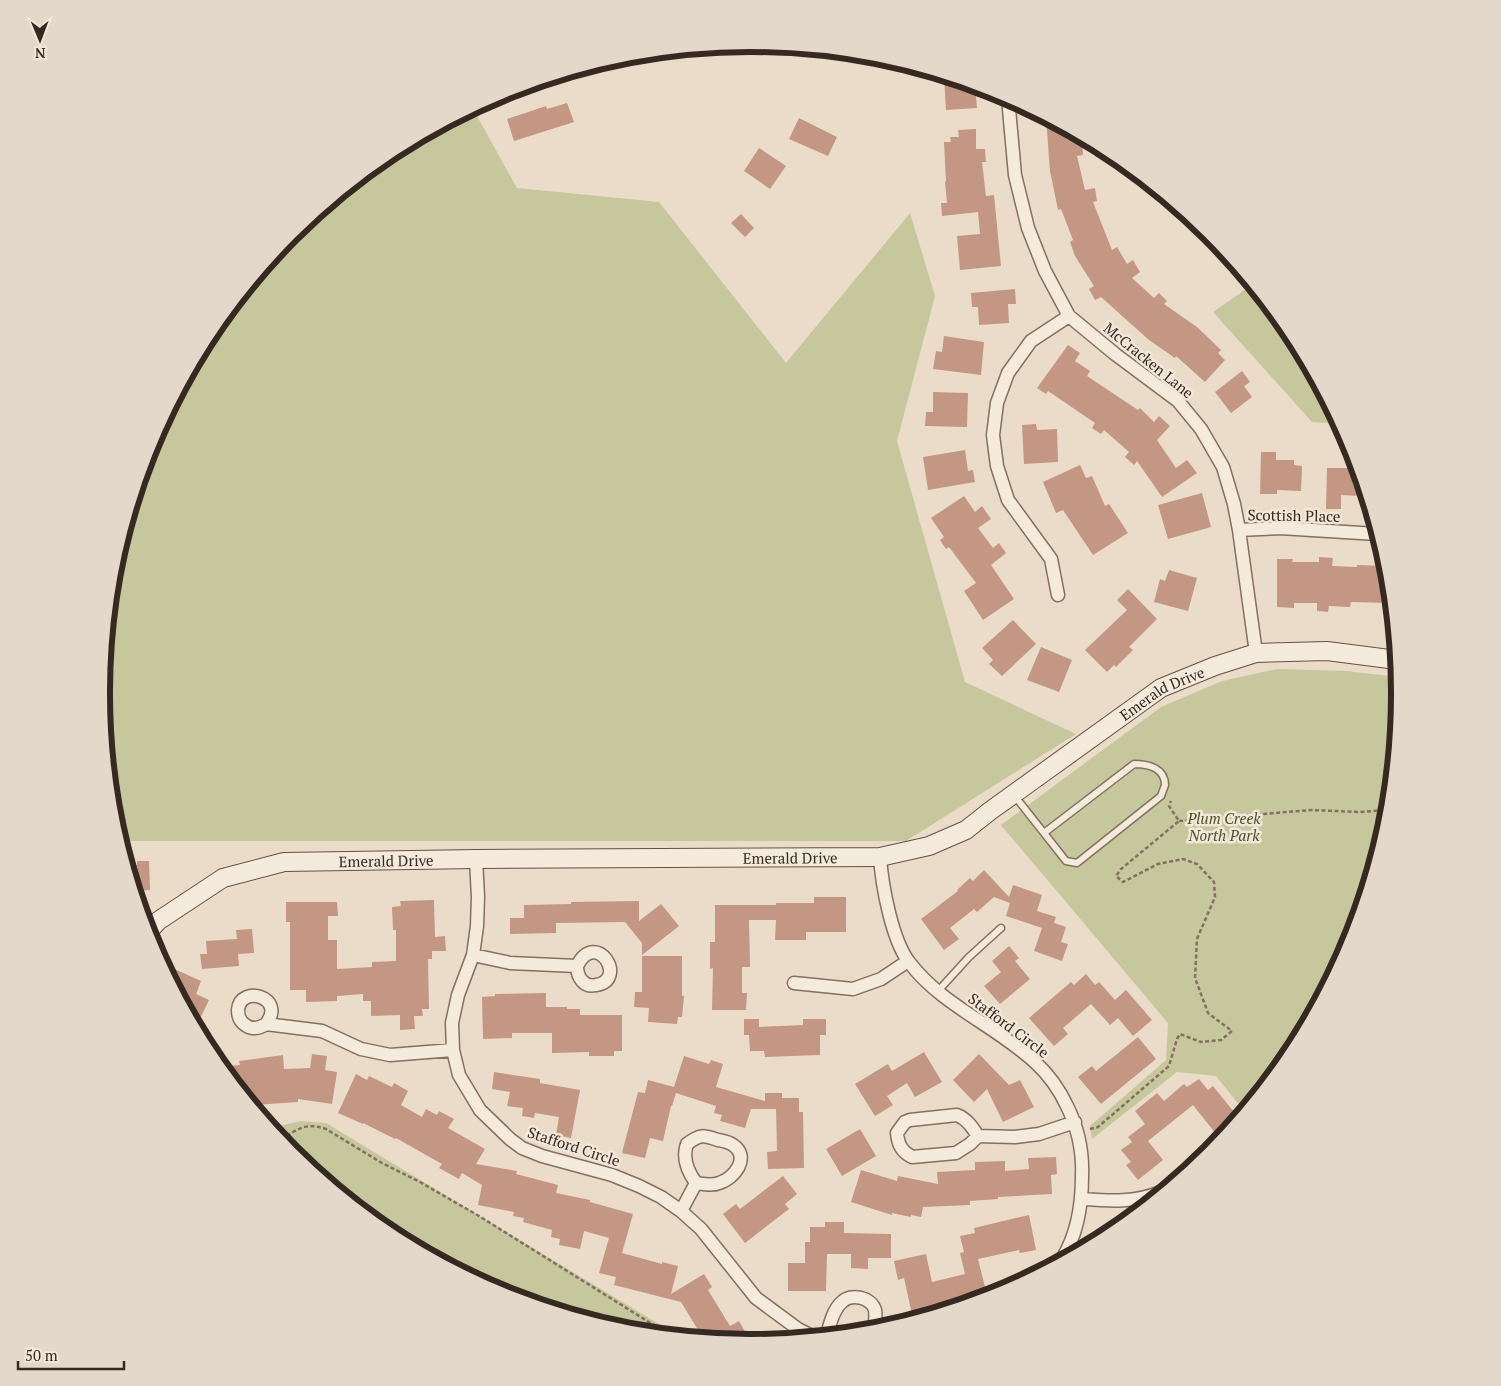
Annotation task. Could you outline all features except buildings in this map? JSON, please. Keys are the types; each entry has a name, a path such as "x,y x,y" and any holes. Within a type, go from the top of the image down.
{"street":[{"name":"McCracken Lane","path":"1009,107 1015,175 1028,228 1045,271 1069,316 1115,354 1178,401 1201,429 1224,467 1239,530 1256,653"},
{"path":"1058,595 1051,560 1008,500 997,466 993,435 997,403 1008,373 1031,341 1069,316"},
{"name":"Scottish Place","path":"1239,530 1280,528 1371,534"},
{"name":"Emerald Drive","path":"154,925 223,878 284,862 476,859 880,858 929,846 966,830 1160,688 1215,666 1256,653 1327,651 1390,659"},
{"name":"Stafford Circle","path":"880,858 881,878 892,925 908,961 927,983 1038,1064 1064,1099 1076,1127 1083,1165 1082,1199 1077,1222 1067,1250"},
{"name":"Stafford Circle","path":"476,859 478,898 473,955 458,995 452,1024 453,1050 459,1075 480,1110 522,1148 542,1156 612,1175 646,1190 681,1211 701,1229 756,1298 802,1331"},
{"path":"473,955 510,963 577,966"},
{"path":"794,983 853,989 881,979 908,961"},
{"path":"266,1024 322,1031 361,1049 390,1055 453,1050"},
{"path":"978,1136 964,1118 956,1115 910,1120 904,1122 897,1133 900,1148 912,1157 956,1152 970,1144 978,1136 1015,1137 1076,1127"},
{"path":"699,1136 706,1136 734,1145 740,1155 740,1163 736,1171 728,1179 709,1185 696,1183 690,1174 684,1157 687,1144 699,1136"},
{"path":"681,1211 696,1183"},
{"path":"1082,1199 1120,1202 1146,1197"},
{"path":"829,1328 837,1308 842,1302 853,1297 860,1297 872,1304 875,1311 874,1321"}],"lane":[{"path":"1013,794 1066,861 1077,863 1161,796 1165,785 1163,776 1155,767 1145,764 1134,764 1044,833"},
{"path":"938,991 969,957 1001,928"}],"path":[{"path":"1172,799 1169,806 1179,821"},
{"path":"1076,1127 1098,1127 1169,1066 1180,1034 1201,1042 1221,1040 1232,1031 1208,1013 1194,978 1197,939 1215,897 1214,882 1198,864 1183,858 1158,864 1123,882 1116,876 1122,869 1179,821 1311,810 1360,812 1380,811"},
{"path":"288,1135 307,1125 326,1129 382,1163 420,1182 479,1216 655,1326"}],"green space":[{"path":"476,115 517,188 659,202 786,363 910,213 935,296 897,441 965,682 1076,734 906,841 128,841 115,777 111,735 111,651 115,609 122,568 144,487 176,410 218,337 242,303 269,271 328,211 395,160 430,138"},
{"path":"1247,289 1283,337 1305,373 1331,423 1312,422 1213,312"},
{"name":"Plum Creek North Park","path":"1277,669 1347,671 1391,676 1390,735 1386,777 1369,859 1357,899 1325,976 1283,1049 1240,1106 1216,1076 1177,1072 1092,1139 1090,1126 1166,1060 1168,1023 1001,825 1161,707 1222,681"},
{"path":"300,1121 326,1123 665,1328 585,1312 545,1300 505,1285 430,1248 395,1226 328,1175 279,1126"}]}
